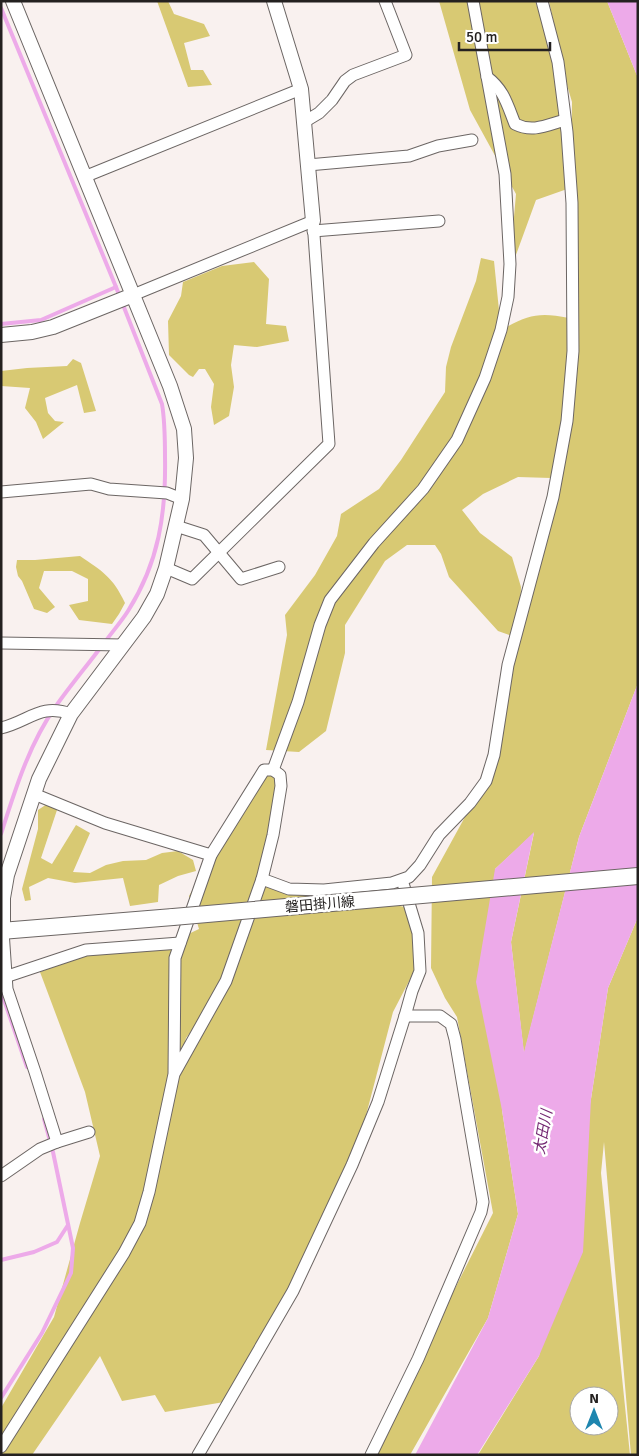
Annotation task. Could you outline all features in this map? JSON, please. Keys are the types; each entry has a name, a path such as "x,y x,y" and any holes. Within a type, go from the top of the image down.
{"main road":[{"name":"磐田掛川線","path":"2,931 638,876"}],"street":[{"path":"13,1 170,386 184,429 186,458 182,499 166,568 157,594 144,617 71,714 53,747 34,794 7,875 2,898 6,989 57,1142"},
{"path":"166,568 192,579 329,444 301,89 274,1"},
{"path":"304,122 320,113 345,81 353,75 406,55 385,1"},
{"path":"273,770 295,710 320,625 330,600 374,543 423,489 457,440 485,378 501,330 508,297 510,264 505,174 473,1"},
{"path":"262,879 289,889 324,890 392,883 409,877 420,865 438,835 470,803 486,781 494,755 508,664 554,497 566,421 573,351 572,203 565,120 558,62 542,1"},
{"path":"487,77 497,85 515,124 525,129 565,120"},
{"path":"84,177 301,89"},
{"path":"308,165 409,156 438,146 472,140"},
{"path":"1,334 32,332 53,327 313,226 439,220"},
{"path":"1,492 92,484 108,489 167,492 182,499"},
{"path":"176,526 204,535 241,578 279,567"},
{"path":"1,643 123,645"},
{"path":"1,728 48,709 71,714"},
{"path":"1,1447 104,1285 140,1223 149,1192 174,1074 175,958 188,926 211,855 264,770 273,770 280,775 281,786 273,835 262,879 226,981 174,1074"},
{"path":"34,794 105,823 211,855"},
{"path":"198,1455 293,1291 352,1165 378,1102 412,991 420,971 418,933 402,880"},
{"path":"5,977 86,950 180,943"},
{"path":"371,1455 418,1359 481,1212 483,1202 456,1039 451,1024 440,1016 405,1016"},
{"path":"1,1176 40,1149 90,1132"}],"shaded area":[{"path":"157,1 168,1 174,14 204,24 210,36 184,43 191,70 203,70 212,85 188,87"},
{"path":"439,1 535,1 566,79 549,1 607,1 638,78 638,683 579,837 524,1054 511,942 534,833 495,869 502,1110 518,1214 488,1318 410,1455 371,1455 493,1213 457,1017 445,998 431,968 432,877 488,775 551,478 518,477 483,494 462,510 480,533 512,557 521,587 520,623 515,637 498,631 449,577 441,554 435,545 407,545 385,561 345,625 345,653 326,731 299,752 266,750 287,635 285,615 315,575 337,536 341,514 379,489 401,460 445,392 446,367 451,347 476,281 481,258 494,261 501,330 534,316 549,315 569,318 570,188 536,200 509,274 516,194 470,110","holes":["567,85 572,102 571,181"]},
{"path":"254,262 269,279 266,324 286,326 289,341 257,347 234,345 231,365 234,387 229,416 214,425 211,407 214,384 205,369 199,369 193,377 169,355 168,321 181,296 183,282 222,266"},
{"path":"73,359 81,363 96,411 84,413 77,385 45,398 48,413 55,421 64,422 43,439 36,422 25,408 30,388 1,386 1,371 67,366"},
{"path":"80,556 106,575 121,594 125,603 112,624 79,620 69,605 88,601 88,579 72,571 44,571 39,588 55,607 47,613 34,609 18,576 17,560"},
{"path":"264,770 280,775 262,879 410,908 420,960 393,1012 364,1123 323,1226 230,1401 165,1412 155,1395 122,1401 100,1356 32,1455 1,1455 1,1408 54,1317 100,1156 85,1092 40,972 98,949 167,944 199,929 189,896","holes":["213,1002 182,1059 163,1127 186,1038"]},
{"path":"47,804 59,804 41,858 52,864 76,825 90,833 73,872 90,873 106,865 123,861 146,860 162,853 178,851 193,860 196,871 178,876 159,885 158,902 130,906 123,878 75,883 48,878 29,887 31,900 25,901 22,889 38,829 38,810"},
{"path":"638,917 638,1455 631,1455 604,1142 601,1173 630,1455 478,1455 539,1356 591,1099 608,988"}],"water":[{"path":"607,1 638,1 638,78"},
{"name":"太田川","path":"638,683 638,917 608,988 591,1099 583,1252 539,1356 477,1455 415,1455 488,1318 518,1214 502,1110 476,982 495,869 534,832 511,942 524,1052 579,837"}],"waterway":[{"path":"1,8 162,404 165,430 164,498 154,556 139,593 105,642"},
{"path":"1,324 41,320 116,287"},
{"path":"1,834 30,752 46,721 101,647"},
{"path":"1,991 27,1067"},
{"path":"1,1398 42,1333 71,1273 73,1248 53,1152 44,1119"},
{"path":"1,1260 34,1252 57,1242 68,1225"}]}
